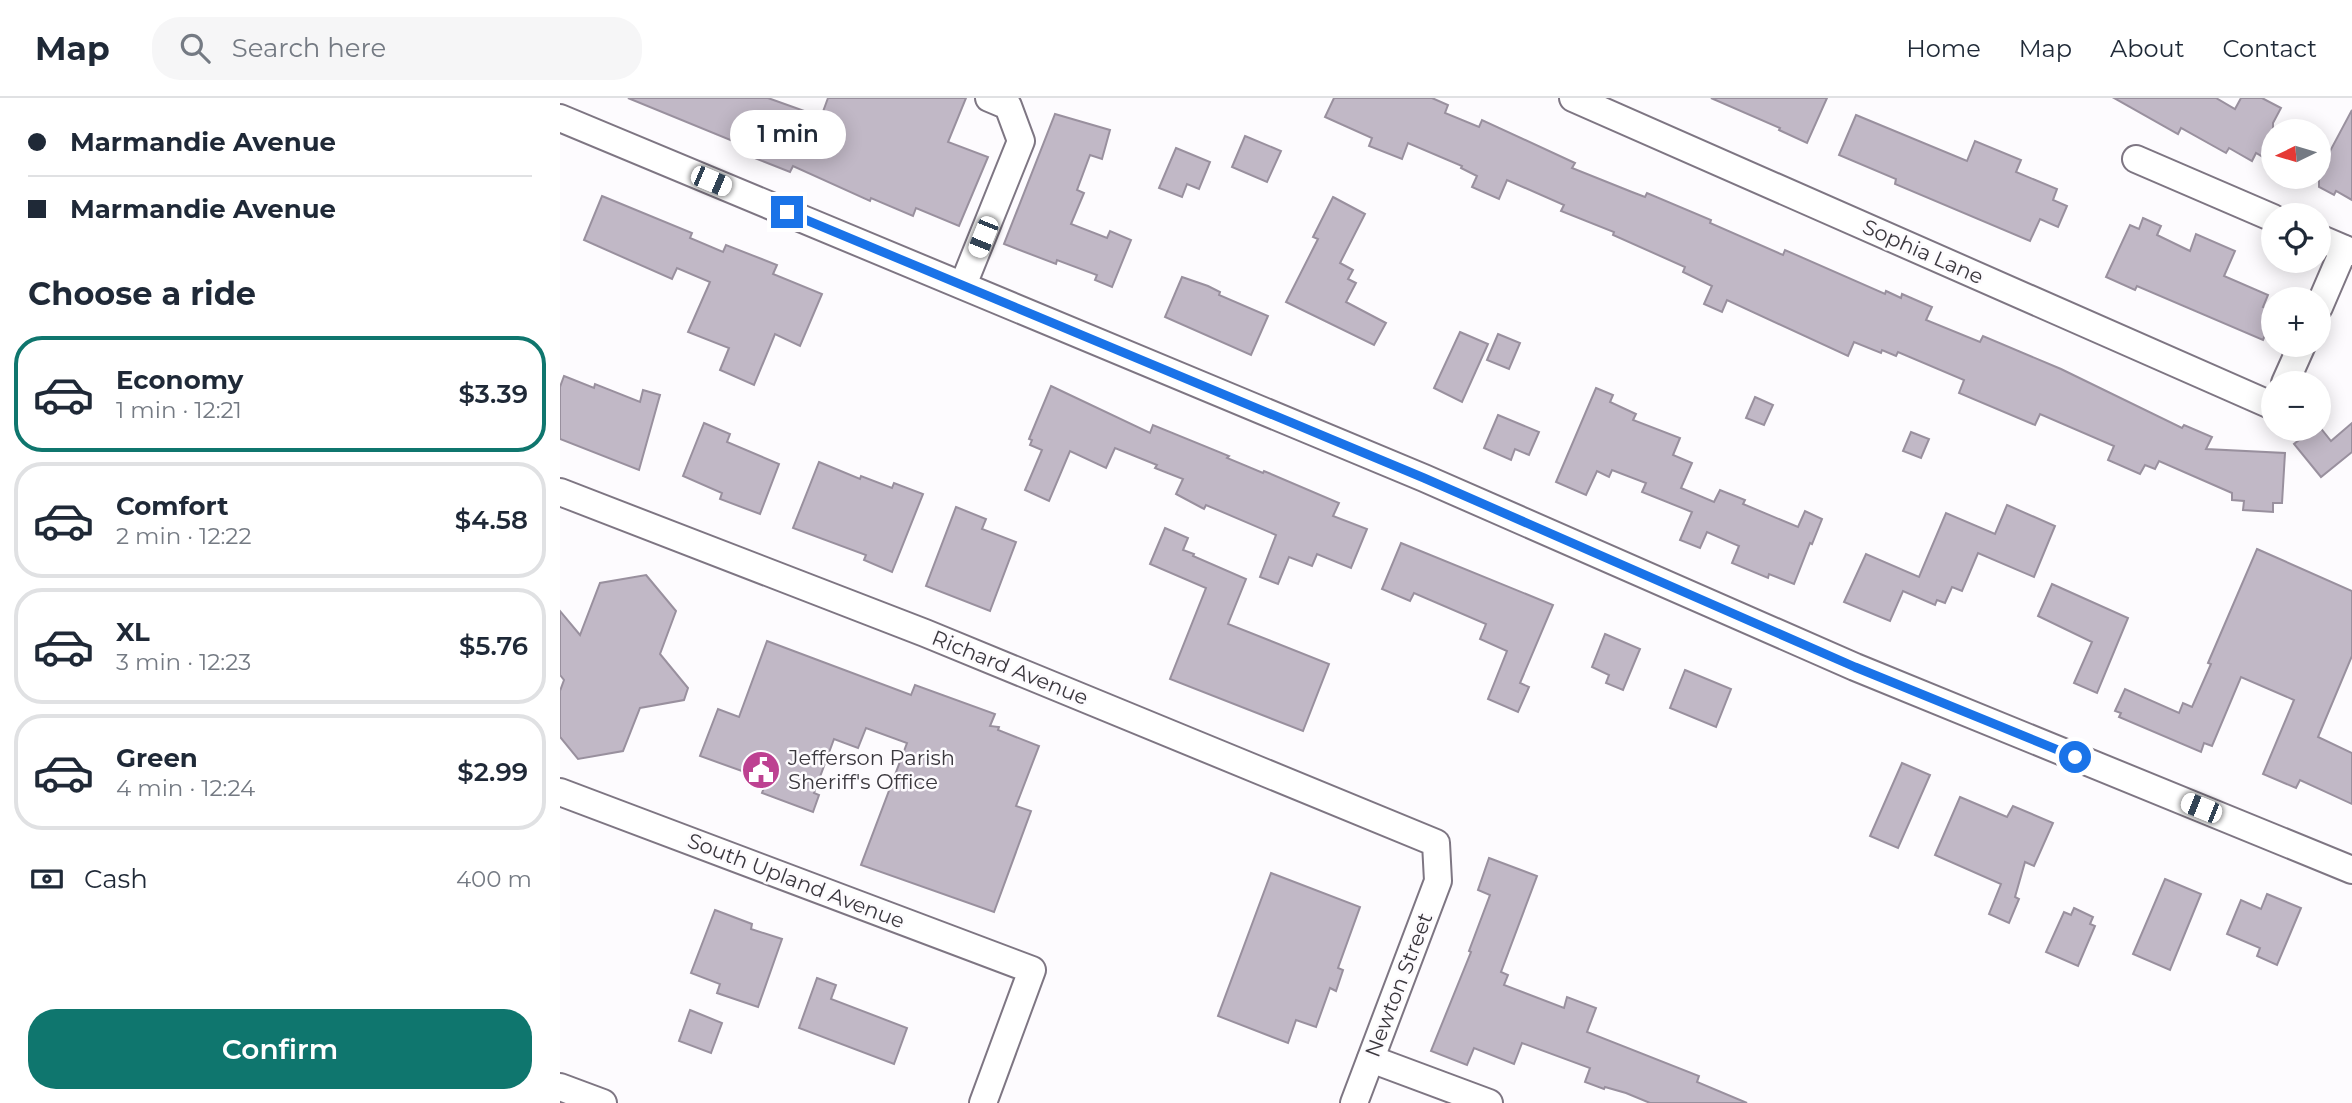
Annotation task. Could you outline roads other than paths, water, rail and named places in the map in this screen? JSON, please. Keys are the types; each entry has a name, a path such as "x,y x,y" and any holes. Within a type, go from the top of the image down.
{"street":[{"path":"963,285 1021,141 1008,106 989,98"},
{"name":"Sophia Lane","path":"1573,98 2261,401"},
{"path":"560,118 1424,478 1855,667 2352,870"},
{"path":"2136,159 2261,213"},
{"path":"2329,287 2348,251 2331,243"},
{"name":"Richard Avenue","path":"560,492 925,633 1436,843 1437,866"},
{"name":"South Upland Avenue","path":"560,792 1032,970 983,1103"},
{"name":"Newton Street","path":"1354,1103 1438,881 1437,866"},
{"path":"1371,1059 1489,1103"},
{"path":"560,1087 603,1103"}],"place":[{"name":"Jefferson Parish Sheriff's Office","path":"761,770"}]}
